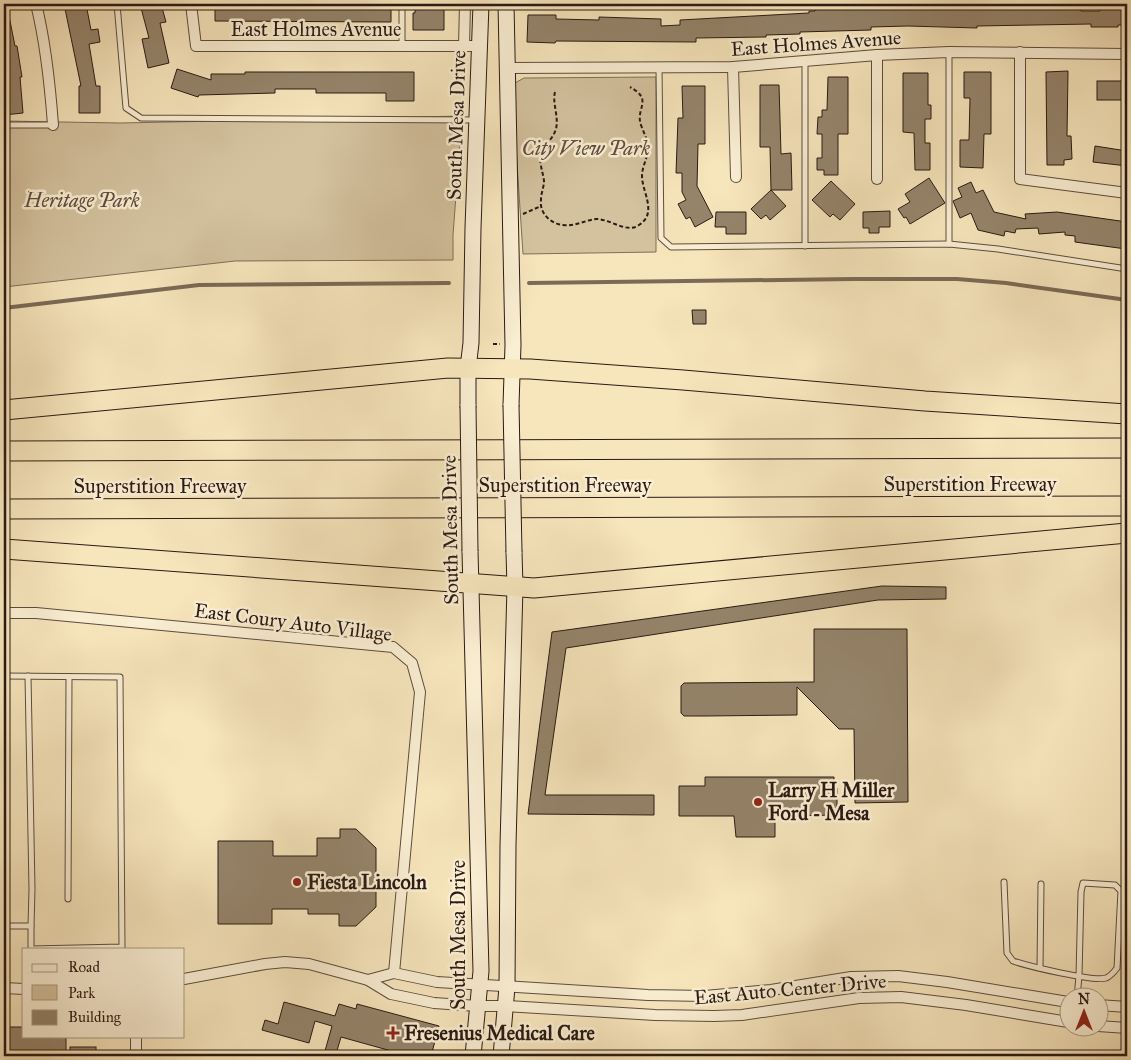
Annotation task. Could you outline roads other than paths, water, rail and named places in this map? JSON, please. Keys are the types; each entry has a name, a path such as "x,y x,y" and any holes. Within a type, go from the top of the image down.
{"highway":[{"path":"4,410 438,369 468,368 513,369 683,380 925,401 1127,414"},
{"name":"Superstition Freeway","path":"4,451 1127,448"},
{"name":"Superstition Freeway","path":"4,509 1127,506"},
{"path":"4,549 534,588 1127,533"}],"main road":[{"name":"South Mesa Drive","path":"473,1056 480,985 479,879 470,584 468,368 471,343 477,120 471,46 481,4"},
{"path":"501,1056 507,986 514,587 511,405 513,369 506,4"}],"street":[{"path":"36,4 42,28 49,76 53,125"},
{"name":"East Holmes Avenue","path":"191,4 196,46 471,46"},
{"name":"South Mesa Drive","path":"465,4 471,46"},
{"name":"East Holmes Avenue","path":"507,68 733,67 878,55 949,52 1127,54"},
{"path":"1020,52 1020,179 1127,193"},
{"path":"877,179 878,55"},
{"path":"733,67 736,177"},
{"name":"East Coury Auto Village","path":"4,613 36,613 394,647 412,663 420,692 394,973"},
{"name":"East Auto Center Drive","path":"185,978 285,962 309,964 368,980 391,994 434,1003 655,1015 714,1016 747,1014 859,998 901,997 966,1005 1058,1020"},
{"name":"East Auto Center Drive","path":"368,980 394,973 428,981 480,985 648,995 705,996 771,990 851,977 898,976 1058,1000"},
{"path":"4,988 22,989"},
{"path":"1108,1006 1127,1007"},
{"path":"1108,1027 1127,1028"},
{"path":"136,1038 136,1056"}],"lane":[{"path":"117,4 126,108 141,118 477,120"},
{"path":"402,4 402,46"},
{"path":"949,52 949,244"},
{"path":"805,61 805,246"},
{"path":"659,68 661,238 671,248 949,244 998,249 1127,268"},
{"path":"4,124 53,125"},
{"path":"4,676 120,677 122,947 76,948"},
{"path":"28,676 32,889 31,948"},
{"path":"68,899 69,677"},
{"path":"1004,882 1007,953 1013,961 1079,976 1104,978 1112,974 1117,968 1121,891 1114,885 1083,883 1081,892 1079,976 1078,988"},
{"path":"1040,968 1041,884"},
{"path":"4,889 4,903"},
{"path":"4,926 31,926"}],"waterway":[{"path":"529,283 957,279 1006,283 1127,300"},
{"path":"4,308 199,285 449,283"}],"place":[{"name":"Larry H Miller Ford - Mesa","path":"758,802"},
{"name":"Fiesta Lincoln","path":"297,882"},
{"name":"Fresenius Medical Care","path":"393,1033"}],"park label":[{"name":"City View Park","path":"586,148"},
{"name":"Heritage Park","path":"82,200"}]}
